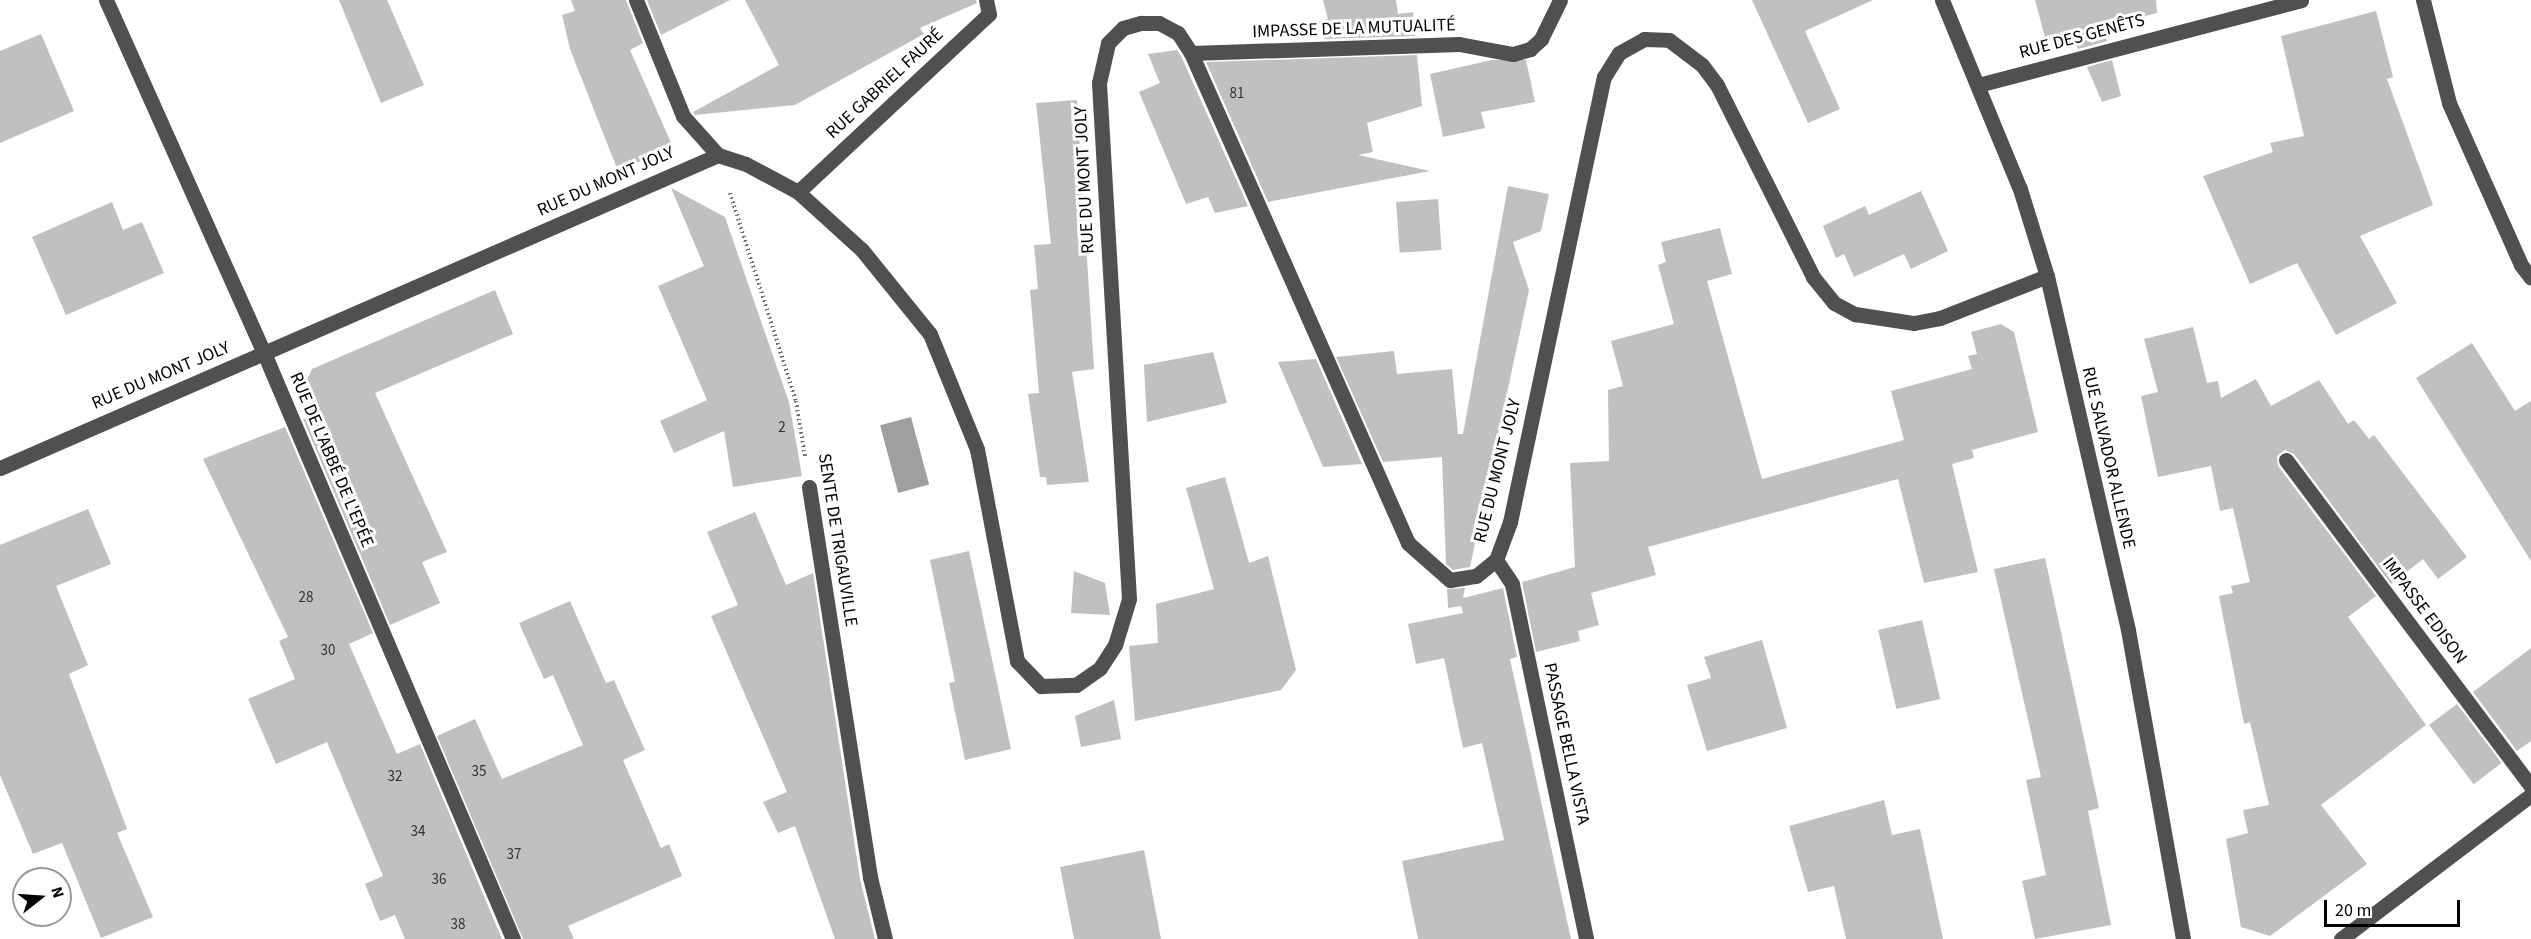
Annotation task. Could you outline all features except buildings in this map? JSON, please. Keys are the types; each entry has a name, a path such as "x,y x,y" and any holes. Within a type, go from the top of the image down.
{"street":[{"name":"RUE DE L'ABBÉ DE L'EPÉE","path":"106,0 264,353 513,939"},
{"path":"636,0 683,116 717,155"},
{"name":"RUE GABRIEL FAURÉ","path":"798,192 989,14 986,0"},
{"name":"IMPASSE DE LA MUTUALITÉ","path":"1191,53 1459,44 1513,54 1530,49 1540,39 1560,0"},
{"name":"RUE SALVADOR ALLENDE","path":"1942,0 2020,189 2047,276 2128,630 2183,939"},
{"name":"RUE DES GENÊTS","path":"1978,85 2301,0"},
{"path":"2423,0 2449,103 2521,265 2531,278"},
{"name":"RUE DU MONT JOLY","path":"0,468 717,155 746,164 798,192 862,250 930,334 977,449 1017,662 1041,686 1076,685 1100,668 1115,645 1129,599 1101,59 1108,43 1123,28 1141,23 1159,23 1178,33 1191,53 1408,543 1450,580 1476,576 1497,560 1510,522 1604,77 1619,53 1644,39 1669,40 1702,65 1717,85 1813,277 1834,303 1884,322 1914,323 1940,318 2047,276"},
{"name":"IMPASSE EDISON","path":"2286,460 2531,786"},
{"name":"SENTE DE TRIGAUVILLE","path":"809,487 870,877 885,939"},
{"name":"PASSAGE BELLA VISTA","path":"1497,560 1512,584 1586,939"},
{"path":"2341,939 2531,795"}],"path":[{"name":"SENTE DE TRIGAUVILLE","path":"717,155 796,401 809,487"}],"shaded area":[{"path":"911,417 929,485 898,493 880,425"}]}
